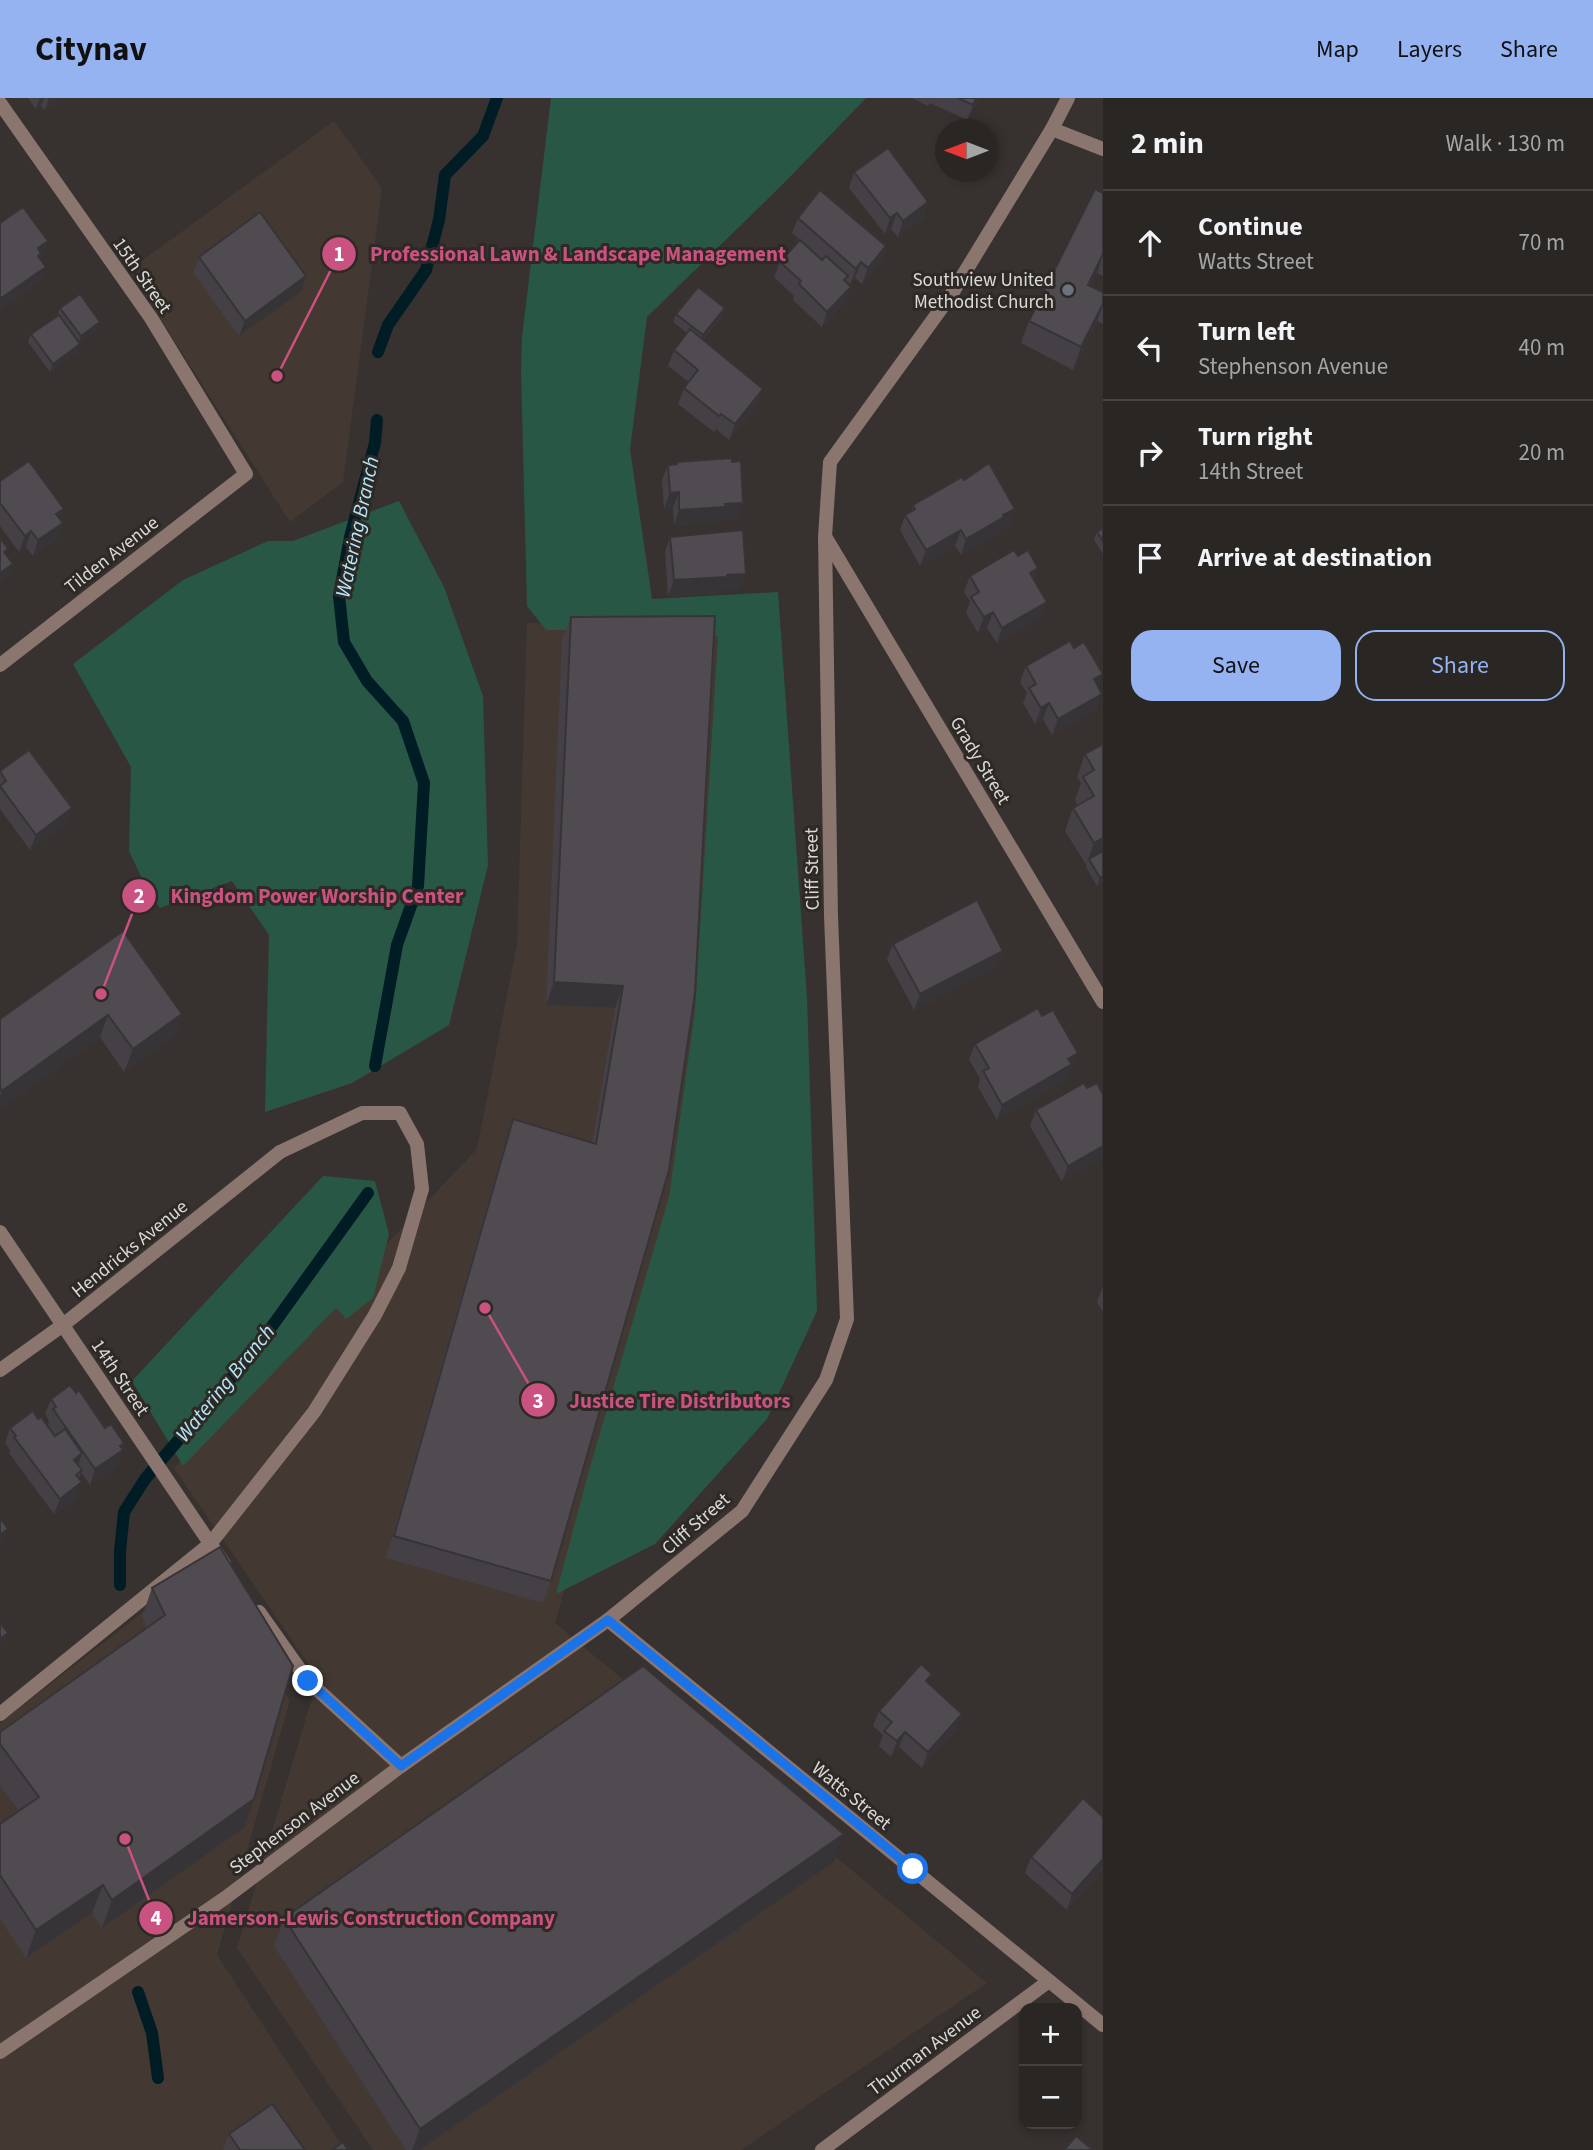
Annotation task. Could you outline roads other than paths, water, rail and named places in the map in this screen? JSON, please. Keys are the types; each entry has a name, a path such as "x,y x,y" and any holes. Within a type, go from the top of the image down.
{"street":[{"name":"Cliff Street","path":"608,1620 742,1511 826,1380 847,1319 831,915 825,537 830,462 951,295 1068,98"},
{"name":"15th Street","path":"0,103 151,318 246,474"},
{"path":"1052,129 1103,149"},
{"name":"Tilden Avenue","path":"0,665 246,474"},
{"name":"Grady Street","path":"825,537 1103,1002"},
{"name":"Hendricks Avenue","path":"0,1370 63,1325 280,1152 362,1113 400,1114 417,1144 422,1189 399,1268 375,1315 314,1412 210,1544"},
{"name":"14th Street","path":"0,1231 233,1576"},
{"path":"0,1714 210,1544"},
{"path":"248,1597 308,1681 401,1766"},
{"name":"Stephenson Avenue","path":"0,2052 225,1898 401,1766 608,1620"},
{"name":"Watts Street","path":"608,1620 1103,2025"},
{"name":"Thurman Avenue","path":"822,2150 1049,1981"}],"waterway":[{"name":"Watering Branch","path":"378,352 388,325 426,270 439,220 445,175 483,136 497,98"},
{"name":"Watering Branch","path":"375,1066 397,945 418,886 424,783 403,721 367,681 344,642 339,596 350,537 375,443 377,420"},
{"name":"Watering Branch","path":"120,1585 124,1512 145,1479 252,1354 368,1193"},
{"name":"Watering Branch","path":"138,1992 152,2033 158,2078"}],"place":[{"name":"Southview United Methodist Church","path":"1068,290"},
{"name":"Professional Lawn & Landscape Management","path":"277,376"},
{"name":"Kingdom Power Worship Center","path":"101,994"},
{"name":"Justice Tire Distributors","path":"485,1308"},
{"name":"Jamerson-Lewis Construction Company","path":"125,1839"}]}
